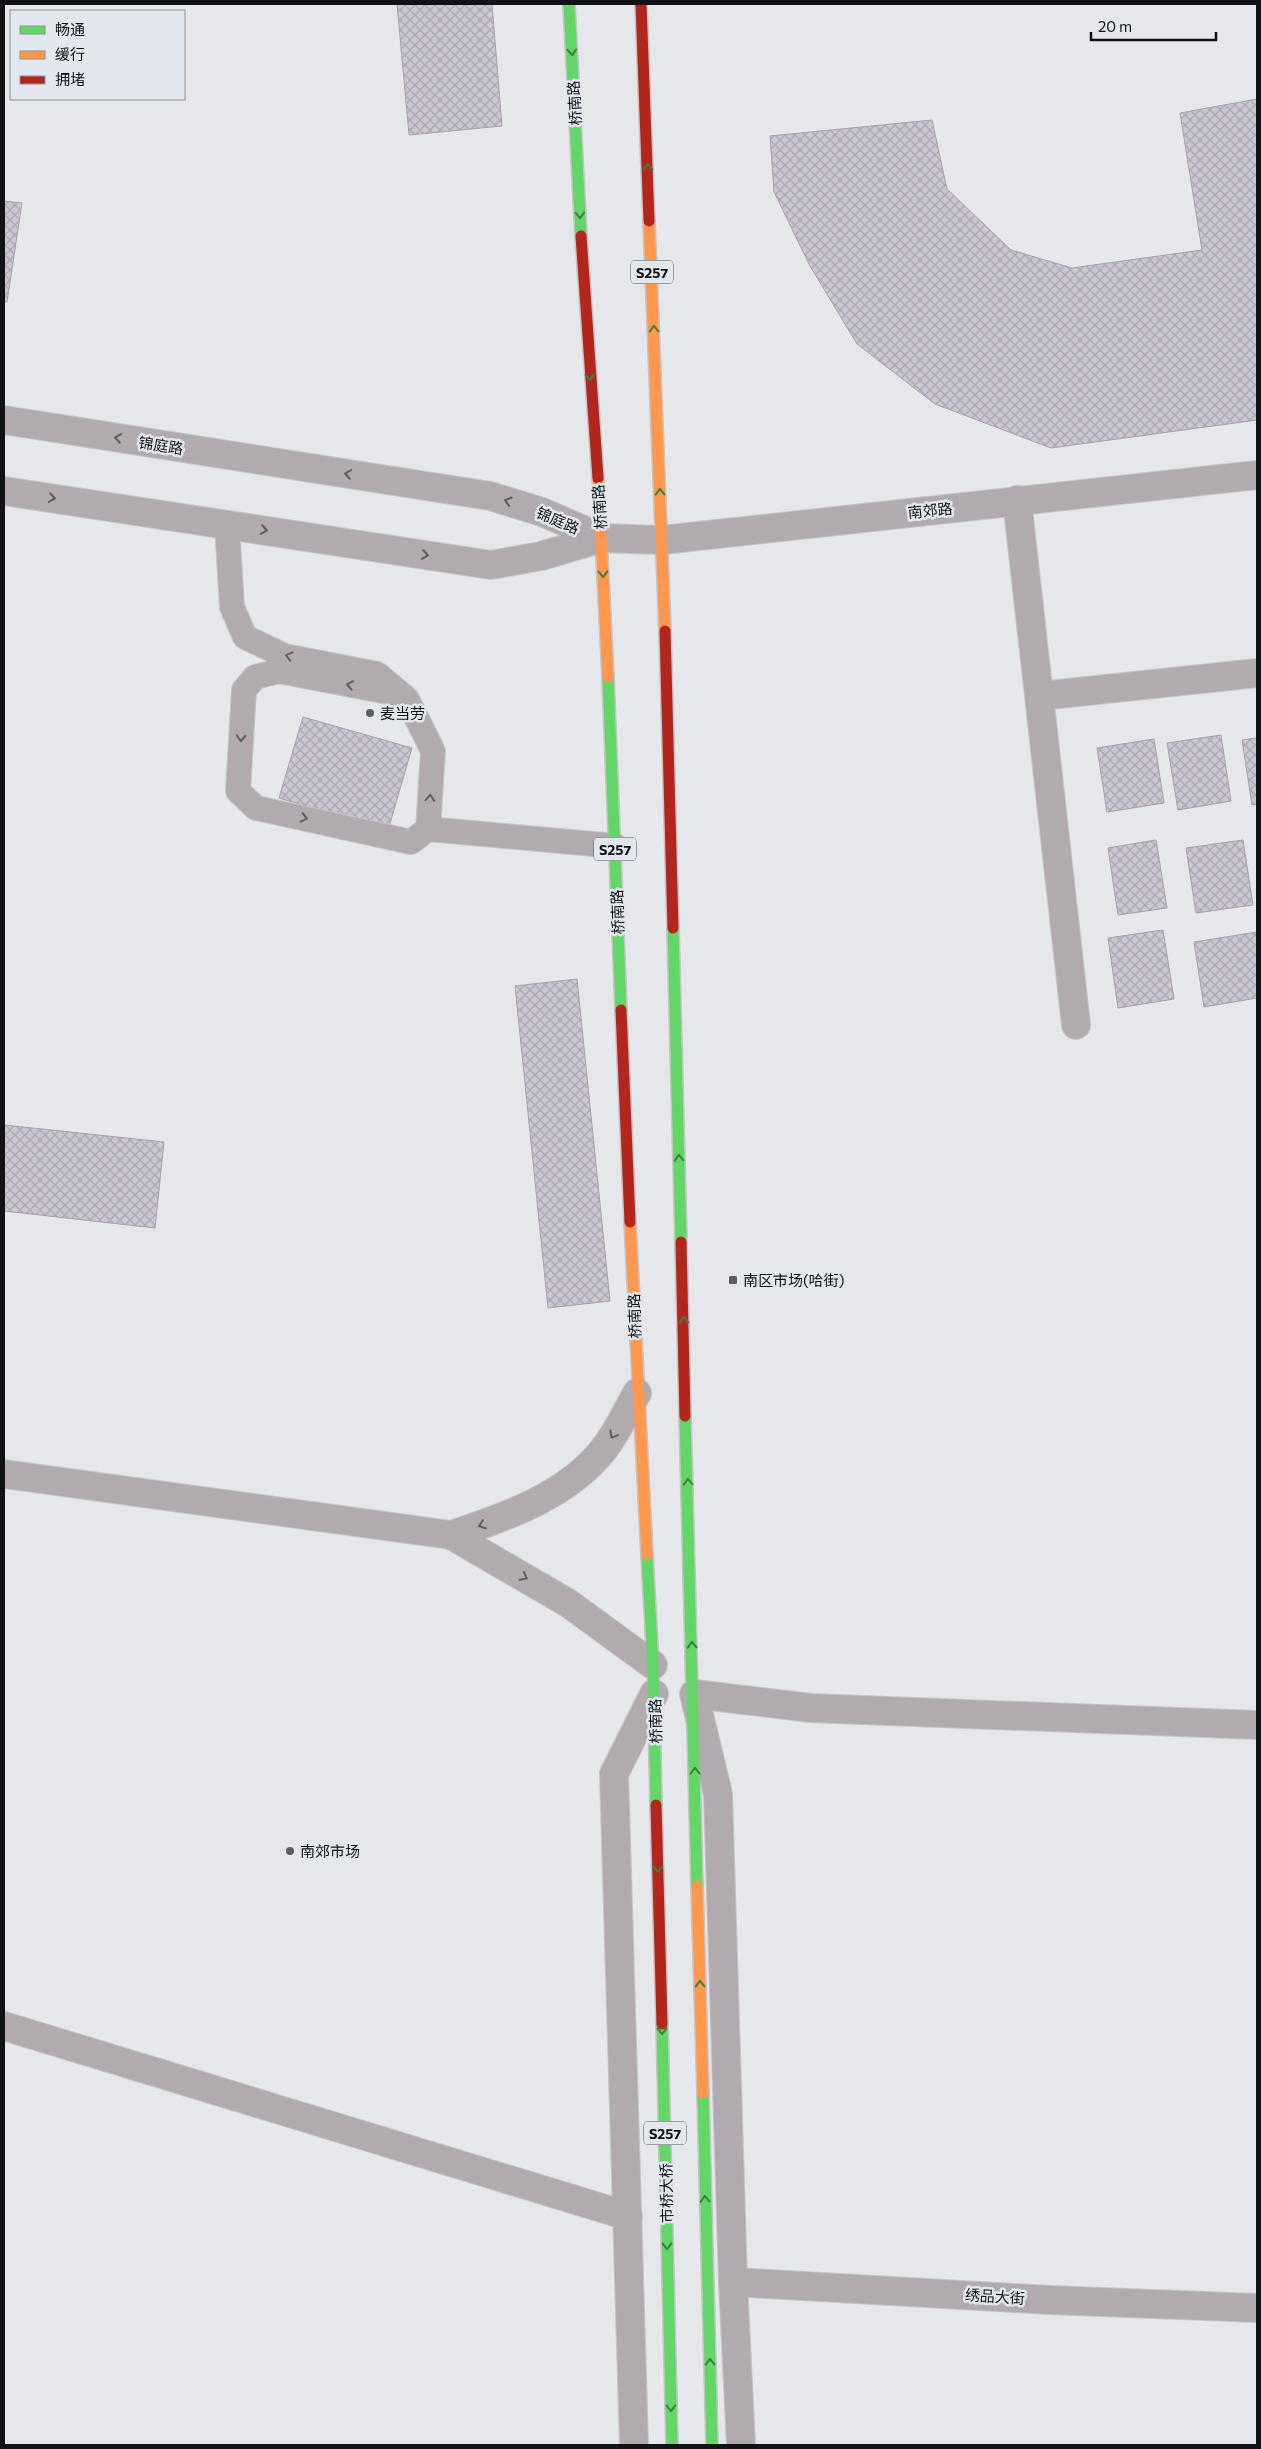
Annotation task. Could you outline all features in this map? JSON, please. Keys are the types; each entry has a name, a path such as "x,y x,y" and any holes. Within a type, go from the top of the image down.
{"main road":[{"name":"桥南路","path":"569,4 584,283 602,538 637,1393 653,1665 657,1820"},
{"name":"S257","path":"641,4 662,540 694,1694 695,1820 712,2445"},
{"name":"市桥大桥","path":"657,1820 672,2445"}],"street":[{"name":"锦庭路","path":"4,420 490,496 542,512 602,538"},
{"name":"南郊路","path":"602,538 662,540 1257,475"},
{"name":"锦庭路","path":"4,491 491,565 541,556 602,538"},
{"path":"1017,500 1076,1025"},
{"path":"1040,696 1257,672"},
{"path":"451,1535 495,1520 535,1503 577,1476 604,1449 637,1393"},
{"path":"4,1474 451,1535 568,1603 653,1665"},
{"path":"634,2445 614,1774 654,1694"},
{"path":"742,2445 733,2282 718,1794 694,1694 811,1708 1257,1725"},
{"path":"4,2026 628,2216"},
{"name":"绣品大街","path":"733,2282 1050,2300 1257,2308"}],"lane":[{"path":"227,525 232,607 245,637 285,656 377,674 406,699 433,751 428,829"},
{"path":"398,694 279,671 255,677 244,690 238,791 256,808 411,842 428,829 615,846"}],"building":[{"path":"397,4 492,4 502,126 409,135"},
{"path":"1257,99 1257,420 1051,448 935,404 857,344 810,266 774,192 770,136 932,120 947,189 1011,250 1072,268 1202,250 1180,113"},
{"path":"4,201 22,203 7,302 4,302"},
{"path":"303,717 412,748 388,830 279,798"},
{"path":"1221,735 1231,801 1178,810 1167,743"},
{"path":"1257,738 1257,804 1252,805 1242,740"},
{"path":"1154,739 1164,803 1107,812 1097,748"},
{"path":"1156,840 1167,908 1118,915 1108,848"},
{"path":"1243,840 1253,905 1196,913 1186,848"},
{"path":"1163,930 1174,999 1118,1008 1108,938"},
{"path":"1257,932 1257,998 1204,1007 1194,942"},
{"path":"577,979 610,1301 548,1308 515,986"},
{"path":"4,1125 164,1142 155,1228 4,1211"}],"traffic: fast":[{"path":"569,4 581,236"},
{"path":"608,677 621,1010"},
{"path":"673,928 681,1242"},
{"path":"685,1416 697,1886"},
{"path":"647,1555 653,1665 656,1805"},
{"path":"662,2024 672,2445"},
{"path":"703,2093 712,2445"}],"traffic: slow":[{"path":"649,221 665,631"},
{"path":"598,478 608,677"},
{"path":"630,1222 647,1555"},
{"path":"697,1886 703,2093"}],"traffic: jam":[{"path":"641,4 649,221"},
{"path":"581,236 598,478"},
{"path":"665,631 673,928"},
{"path":"621,1010 630,1222"},
{"path":"681,1242 685,1416"},
{"path":"656,1805 662,2024"}],"place":[{"name":"麦当劳","path":"370,713"},
{"name":"南区市场(哈街)","path":"733,1280"},
{"name":"南郊市场","path":"290,1851"}]}
